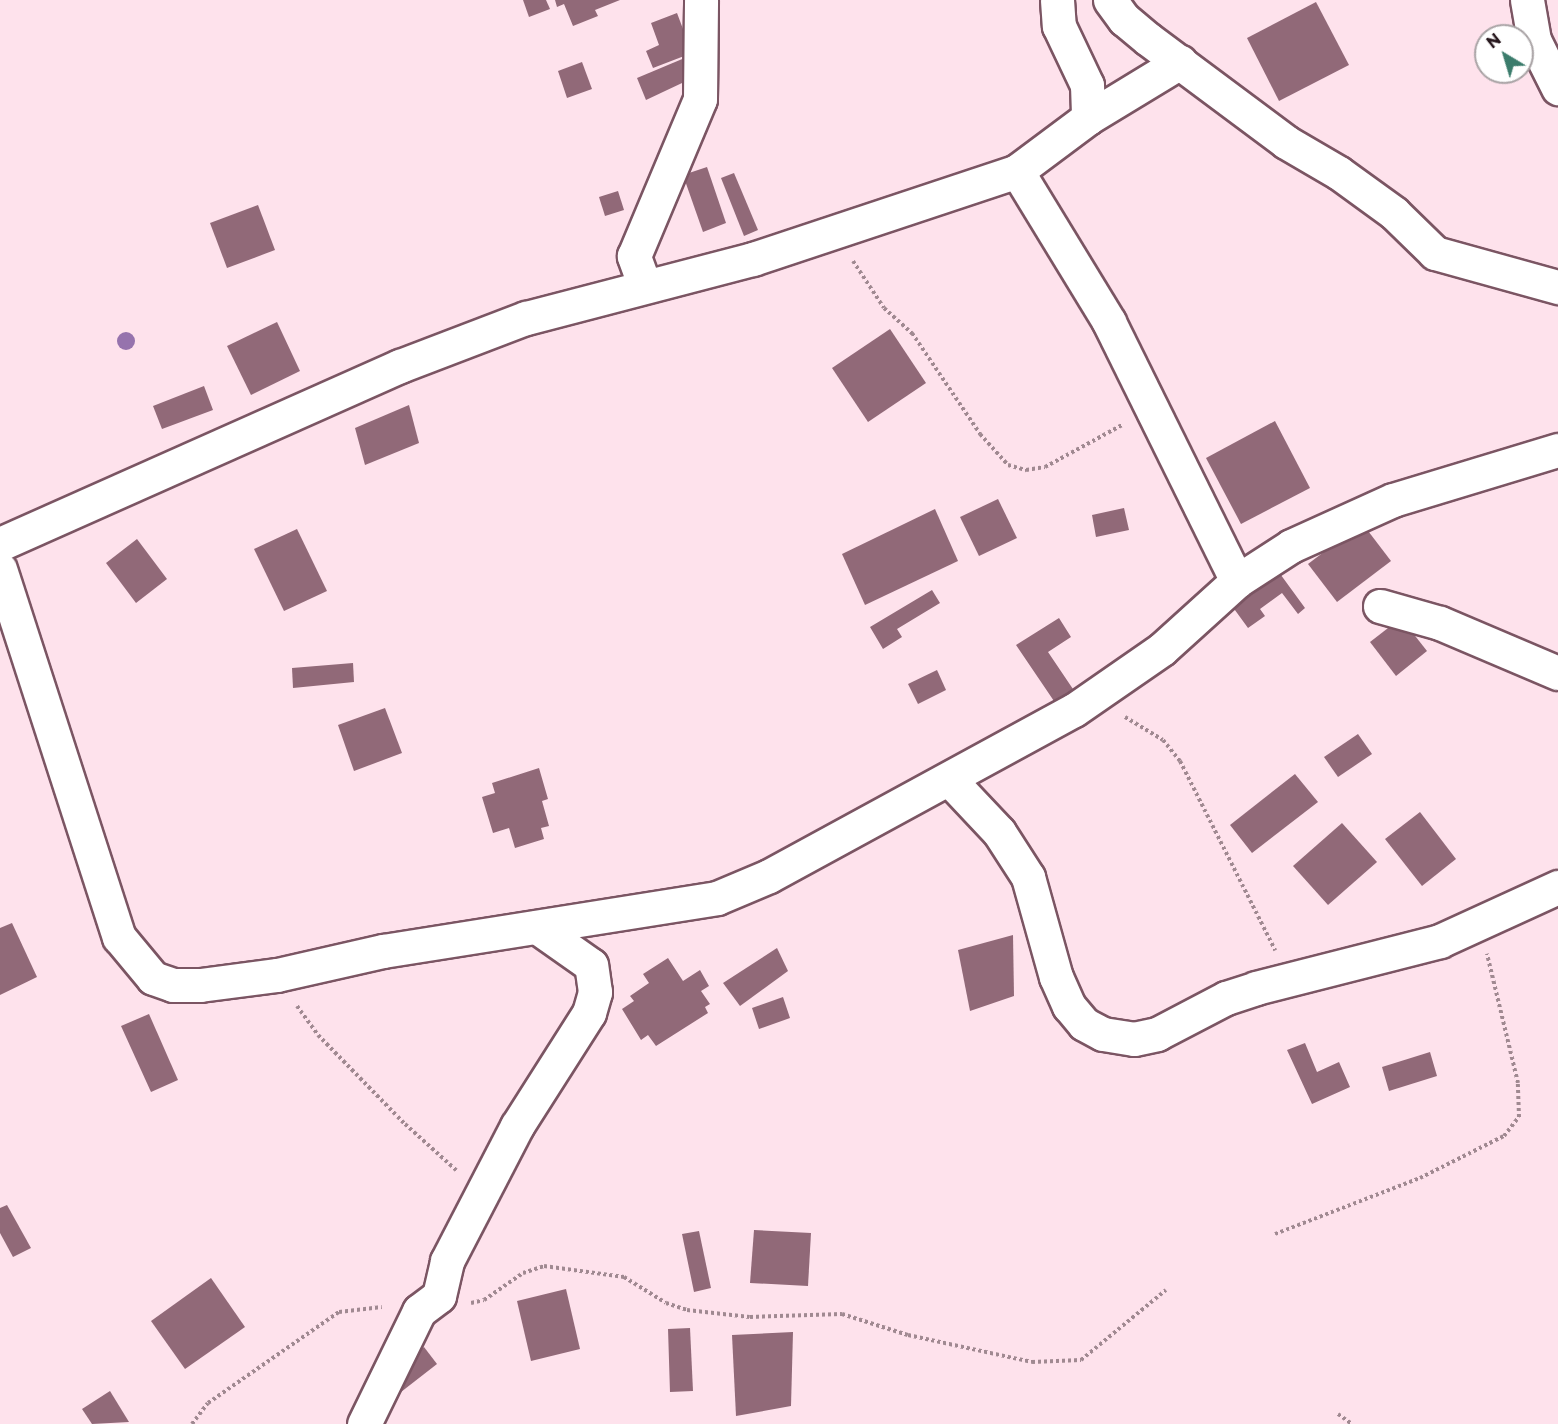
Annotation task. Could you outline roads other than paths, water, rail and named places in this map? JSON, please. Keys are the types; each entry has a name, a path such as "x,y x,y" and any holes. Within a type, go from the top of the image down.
{"street":[{"path":"644,284 634,256 700,99 701,0"},
{"path":"1057,0 1059,26 1087,85 1088,118"},
{"path":"1110,0 1124,19 1286,142 1339,173 1394,213 1435,253 1558,287"},
{"path":"1527,0 1534,40 1558,88"},
{"path":"0,544 400,366 526,318 644,284 753,259 1017,171 1088,118 1180,62"},
{"path":"1017,171 1109,322 1237,580"},
{"path":"0,569 119,937 153,978 174,985 277,975 383,951 717,898 769,876 1074,710 1162,649 1237,580 1291,546 1350,517 1393,500 1558,450"},
{"path":"1380,606 1440,623 1558,674"},
{"path":"949,779 999,832 1028,877 1056,976 1069,1006 1084,1024 1103,1034 1134,1039 1179,1025 1226,998 1440,941 1558,887"},
{"path":"364,1424 429,1304 447,1261 538,1091 584,1022 595,992 591,965 537,927"}]}
